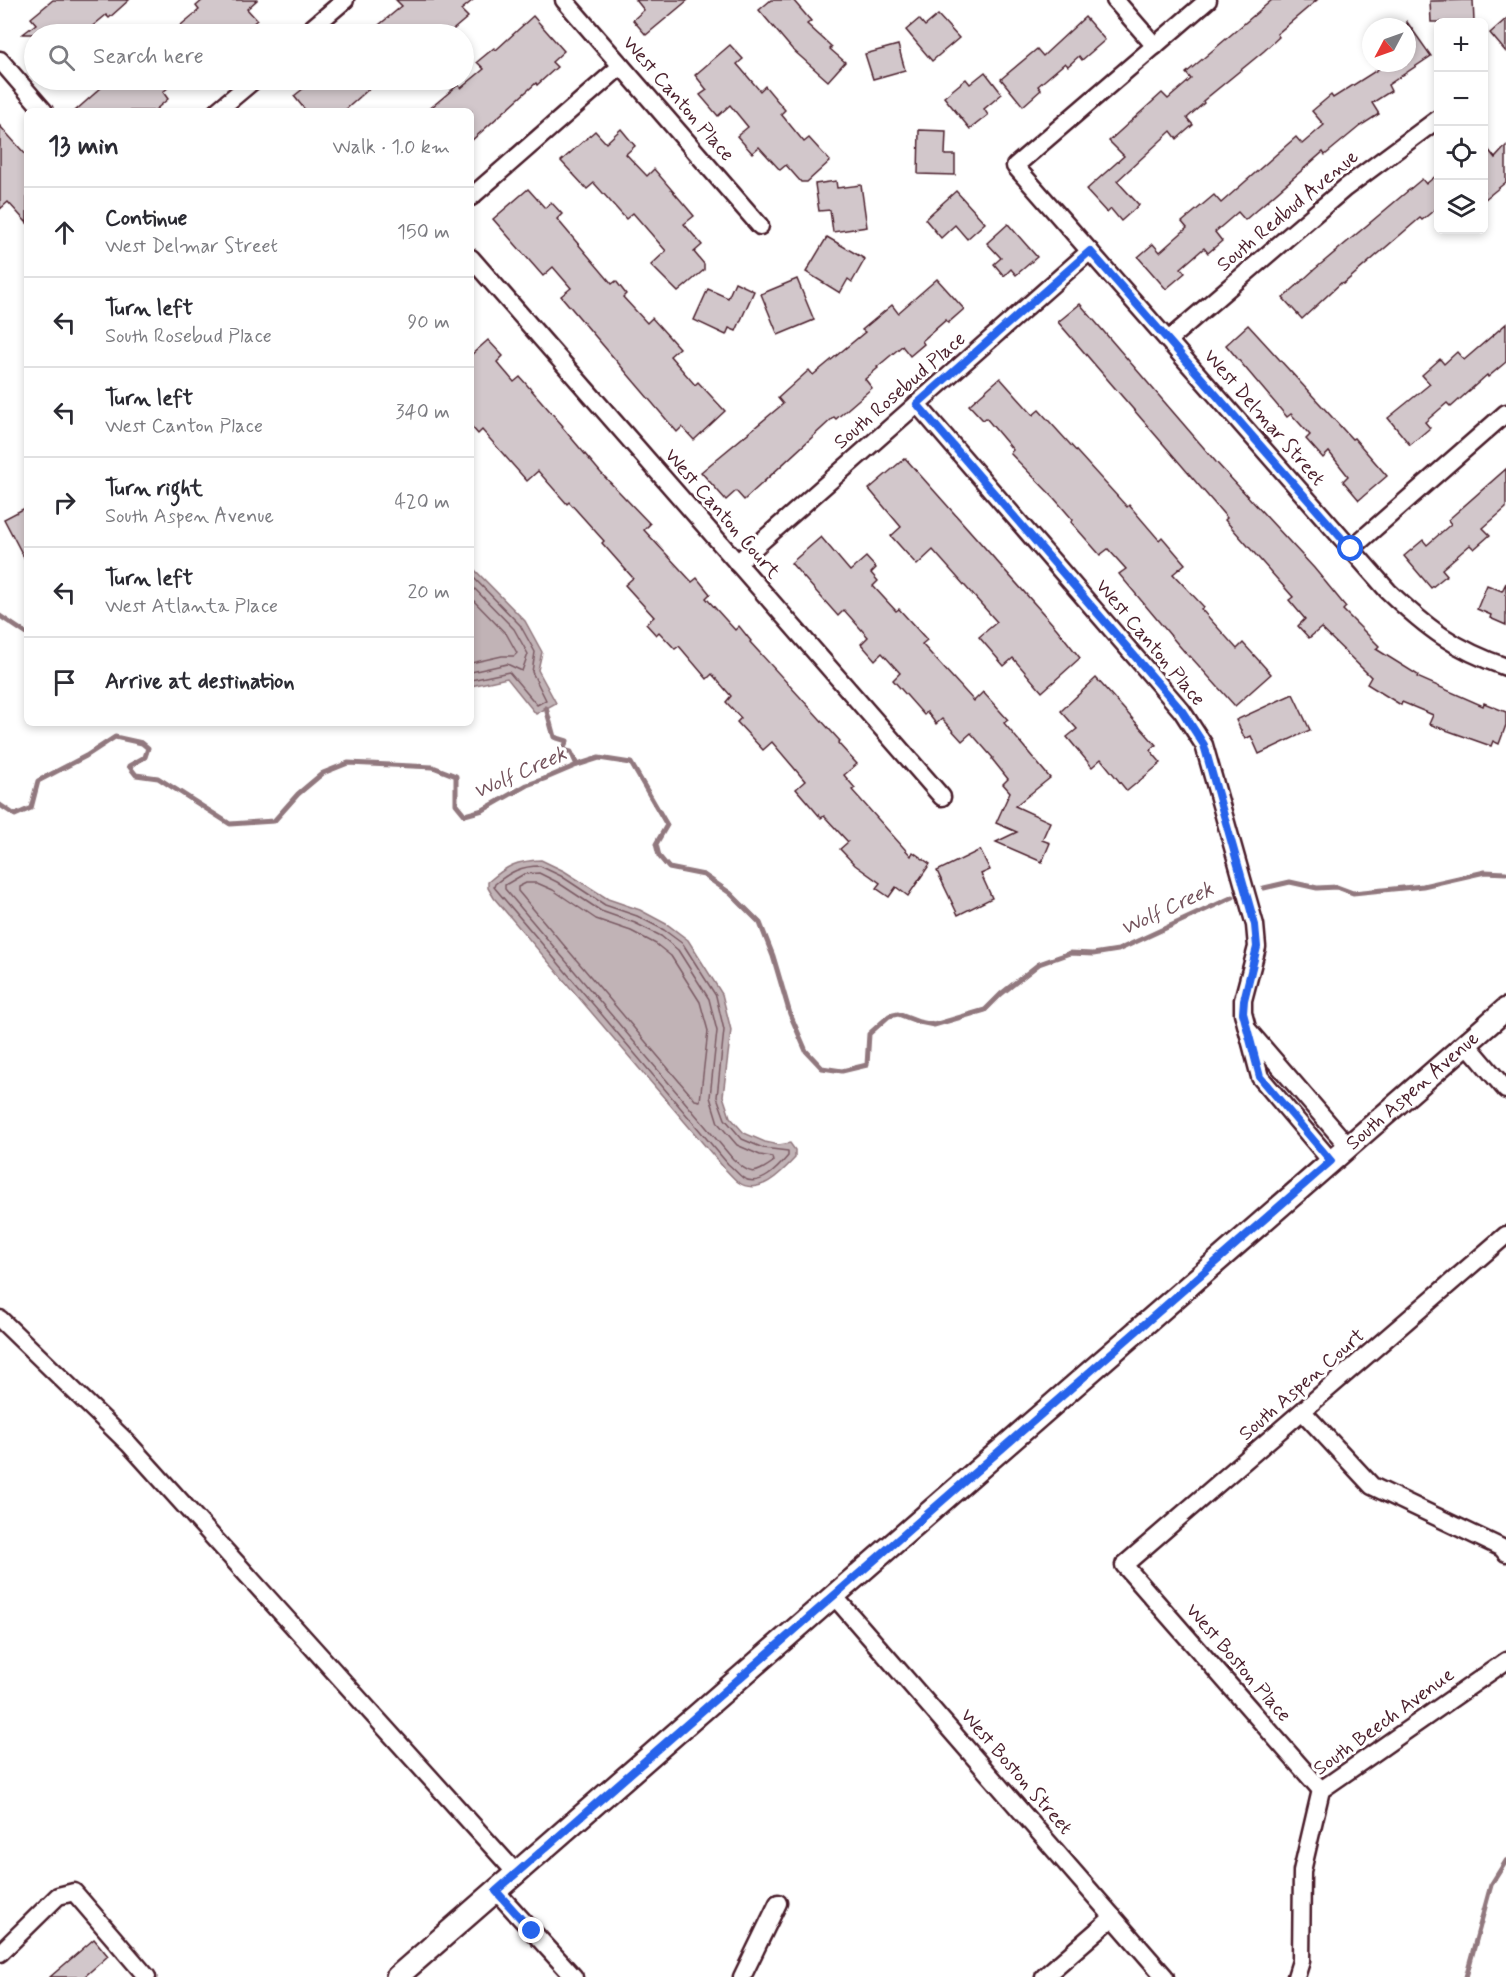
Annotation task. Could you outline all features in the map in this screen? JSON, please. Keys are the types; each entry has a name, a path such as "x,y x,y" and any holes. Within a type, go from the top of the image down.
{"main road":[{"name":"South Aspen Avenue","path":"397,1977 1506,1009"}],"street":[{"path":"317,24 345,0"},
{"name":"West Canton Place","path":"564,0 760,226"},
{"path":"1115,0 1155,46 1208,0"},
{"name":"West Delmar Street","path":"1155,46 1015,166 1388,591 1422,623 1453,645 1506,667"},
{"path":"0,60 24,88"},
{"path":"474,194 621,66"},
{"path":"26,90 41,108"},
{"path":"221,108 242,90"},
{"name":"South Redbud Avenue","path":"1168,340 1345,188 1434,121"},
{"name":"South Rosebud Place","path":"737,563 1090,251"},
{"name":"West Canton Court","path":"474,261 942,797"},
{"name":"West Canton Place","path":"917,404 1182,711 1204,745 1255,925 1257,947 1244,1000 1245,1028 1260,1077 1331,1161"},
{"path":"1351,549 1506,413"},
{"path":"1245,1028 1348,1146"},
{"path":"1466,1043 1506,1090"},
{"name":"South Aspen Court","path":"1124,1565 1506,1235"},
{"path":"0,1319 129,1444 516,1873"},
{"path":"1303,1412 1372,1486 1502,1548 1506,1553"},
{"name":"West Boston Place","path":"1124,1565 1321,1790"},
{"name":"West Boston Street","path":"834,1596 1165,1977"},
{"name":"South Beech Avenue","path":"1296,1977 1301,1961 1302,1871 1321,1790 1506,1660"},
{"path":"496,1891 574,1977"},
{"path":"0,1953 58,1896 74,1892 147,1977"},
{"path":"742,1977 778,1903"},
{"path":"1044,1977 1113,1917"}],"water":[{"path":"474,569 525,621 542,652 538,670 556,703 536,714 507,678 474,685"},
{"path":"541,860 564,871 608,899 640,910 668,925 688,940 722,994 731,1030 723,1096 730,1117 744,1133 765,1142 779,1145 790,1143 795,1150 795,1158 776,1176 754,1187 746,1186 734,1179 494,898 488,888 488,882 495,876 519,863"}],"building":[{"path":"53,0 129,0 109,18 106,15 95,24 36,24 31,18"},
{"path":"203,0 257,0 247,9 257,20 252,24 182,24 199,10 196,6"},
{"path":"396,0 473,0 461,10 468,17 460,24 380,24 402,6"},
{"path":"636,0 688,0 646,35 633,20 644,10"},
{"path":"771,0 793,0 811,21 807,24 845,62 828,81 792,49 759,10"},
{"path":"1272,0 1317,0 1277,34 1279,37 1264,51 1203,101 1204,103 1187,118 1193,125 1177,139 1171,131 1117,181 1139,205 1121,221 1111,209 1107,213 1086,190 1124,156 1109,141 1162,93 1168,99 1191,79 1186,73"},
{"path":"1473,0 1474,18 1434,18 1434,22 1431,22 1430,1"},
{"path":"938,15 959,38 932,61 906,30 919,19 925,26"},
{"path":"533,16 564,51 552,62 557,67 474,138 474,108 431,108 452,90 474,90 474,77 484,69 477,62 494,48 496,50"},
{"path":"1085,17 1105,40 1082,60 1079,56 1068,66 1065,63 1038,86 1041,90 1023,106 1001,79 1037,49 1043,56"},
{"path":"1506,19 1506,52 1490,33"},
{"path":"1416,35 1431,56 1416,66"},
{"path":"730,45 743,59 737,64 760,91 765,86 785,110 781,114 804,142 809,138 830,161 807,182 801,182 786,165 780,170 759,147 752,153 737,136 748,127 730,105 718,116 700,95 707,90 695,75"},
{"path":"898,45 905,70 873,79 865,54"},
{"path":"985,72 1002,94 984,109 988,115 970,129 944,97 966,79 970,84"},
{"path":"1374,72 1407,72 1388,85 1391,91 1372,103 1379,114 1360,126 1325,155 1323,152 1245,220 1238,212 1215,232 1222,241 1208,253 1204,248 1181,268 1185,273 1166,289 1138,257 1153,244 1160,252 1187,228 1182,222 1214,195 1221,203 1296,137 1302,144 1324,125 1312,111 1331,95 1333,98"},
{"path":"99,90 165,90 163,92 168,99 158,108 78,108"},
{"path":"302,90 368,90 347,108 304,108 294,96"},
{"path":"0,126 24,153 24,220 8,202 0,209"},
{"path":"621,129 635,146 626,154 647,176 654,169 694,216 684,224 702,245 694,252 704,264 704,270 678,292 651,265 666,251 633,213 626,219 594,183 587,189 561,161 595,131 606,143"},
{"path":"919,130 946,131 945,155 955,155 955,175 918,174"},
{"path":"1506,146 1506,182 1488,197 1488,149 1495,158"},
{"path":"1434,177 1434,210 1422,220 1420,218 1343,284 1341,283 1302,319 1283,298 1422,179 1426,184"},
{"path":"836,181 837,188 861,185 867,227 833,232 830,210 819,211 815,184"},
{"path":"528,189 545,208 551,202 562,214 557,219 612,284 616,281 626,294 623,297 647,323 652,318 679,348 670,356 695,385 698,382 725,411 694,440 682,427 677,432 561,296 571,288 553,267 543,276 493,219"},
{"path":"956,191 985,223 967,239 955,225 941,238 925,219"},
{"path":"1008,224 1037,257 1016,275 1011,269 1004,276 994,264 1001,258 987,243"},
{"path":"827,237 865,259 852,282 848,279 840,293 806,272"},
{"path":"797,279 814,320 778,335 761,294"},
{"path":"937,279 964,309 948,323 946,320 922,341 924,344 910,356 902,346 877,367 865,379 872,388 836,419 834,417 744,500 736,491 726,500 701,472 783,404 778,398 809,370 813,375 865,332 862,330 892,305 898,313"},
{"path":"735,282 754,291 736,331 729,328 726,335 694,320 708,289 728,298"},
{"path":"1080,304 1216,462 1314,568 1346,607 1343,610 1379,646 1376,649 1418,675 1417,677 1483,706 1484,703 1506,712 1506,725 1499,744 1493,741 1491,746 1429,724 1433,715 1402,702 1401,705 1367,684 1371,677 1321,628 1309,638 1298,626 1305,619 1289,600 1293,597 1058,322"},
{"path":"1506,324 1506,362 1488,377 1487,375 1451,407 1447,403 1425,422 1430,428 1410,445 1388,418 1430,384 1422,375 1440,359 1444,364 1457,352 1464,360"},
{"path":"1248,325 1387,476 1359,500 1343,481 1348,476 1329,452 1323,458 1306,439 1310,435 1291,414 1287,417 1226,345"},
{"path":"488,340 503,356 497,362 514,382 520,377 601,473 650,524 644,530 692,582 697,578 710,594 706,598 735,630 739,626 750,642 840,741 838,743 857,764 844,775 855,788 852,790 911,856 913,852 930,864 908,896 896,887 889,897 876,888 880,883 855,865 840,849 848,842 824,816 821,818 796,789 805,781 772,742 763,750 737,722 741,718 726,702 731,696 712,674 707,679 679,646 675,649 659,632 656,635 646,624 654,617 625,585 633,578 569,502 567,504 538,471 527,481 482,430 478,434 474,429 474,352"},
{"path":"1000,378 1033,415 1039,410 1127,507 1129,505 1159,540 1162,537 1185,564 1173,574 1204,607 1201,609 1237,649 1243,643 1271,674 1235,706 1189,657 1119,574 1126,569 1108,549 1100,555 1071,522 1073,520 1054,498 1010,453 1013,450 986,418 983,420 969,405"},
{"path":"905,458 1080,658 1042,692 1013,658 1004,666 979,637 997,622 933,550 917,565 891,536 901,527 869,489"},
{"path":"1506,469 1506,508 1483,528 1490,535 1474,549 1470,545 1442,569 1447,575 1431,588 1404,556 1423,540 1427,545 1451,524 1448,520"},
{"path":"24,509 24,557 4,519"},
{"path":"821,537 850,571 866,557 876,568 871,573 878,581 873,586 896,611 899,609 927,640 922,644 974,701 983,692 1008,720 1004,723 1050,778 1015,806 1050,822 1042,840 1050,843 1042,862 996,842 1017,832 996,823 1010,792 1003,784 1008,779 993,758 971,733 962,741 942,719 936,724 927,712 924,715 893,680 900,673 882,653 875,660 861,644 868,637 844,610 838,616 791,563"},
{"path":"1506,583 1506,625 1477,609 1487,585 1502,591"},
{"path":"1096,678 1156,745 1150,750 1161,763 1127,791 1101,759 1092,767 1067,737 1077,729 1061,711"},
{"path":"1293,694 1310,730 1259,754 1251,736 1245,739 1236,720"},
{"path":"980,850 990,870 981,874 992,898 958,915 937,871"},
{"path":"94,1939 108,1956 84,1977 50,1977"}],"waterway":[{"path":"0,616 24,632"},
{"path":"546,708 554,737 567,741 563,750 571,752 577,765"},
{"name":"Wolf Creek","path":"0,805 15,815 31,808 38,781 86,756 115,737 142,743 148,748 145,757 129,766 136,775 158,778 230,824 274,821 298,794 323,773 348,763 433,767 456,776 456,804 465,815 483,810 527,785 599,758 631,763 667,825 656,844 659,856 669,868 704,875 730,893 760,923 773,956 790,1014 806,1051 822,1068 842,1071 867,1065 869,1034 889,1016 898,1014 934,1025 985,1010 1001,994 1039,964 1070,953 1093,954 1118,950 1233,897"},
{"path":"1264,888 1290,882 1317,888 1337,887 1353,893 1423,886 1485,872 1506,873"},
{"path":"1466,1977 1491,1885 1506,1861"}],"route":[{"path":"532,1931 496,1891 1331,1161 1260,1077 1245,1028 1244,1000 1257,947 1255,925 1204,745 1182,711 917,404 1090,251 1351,549"}]}
